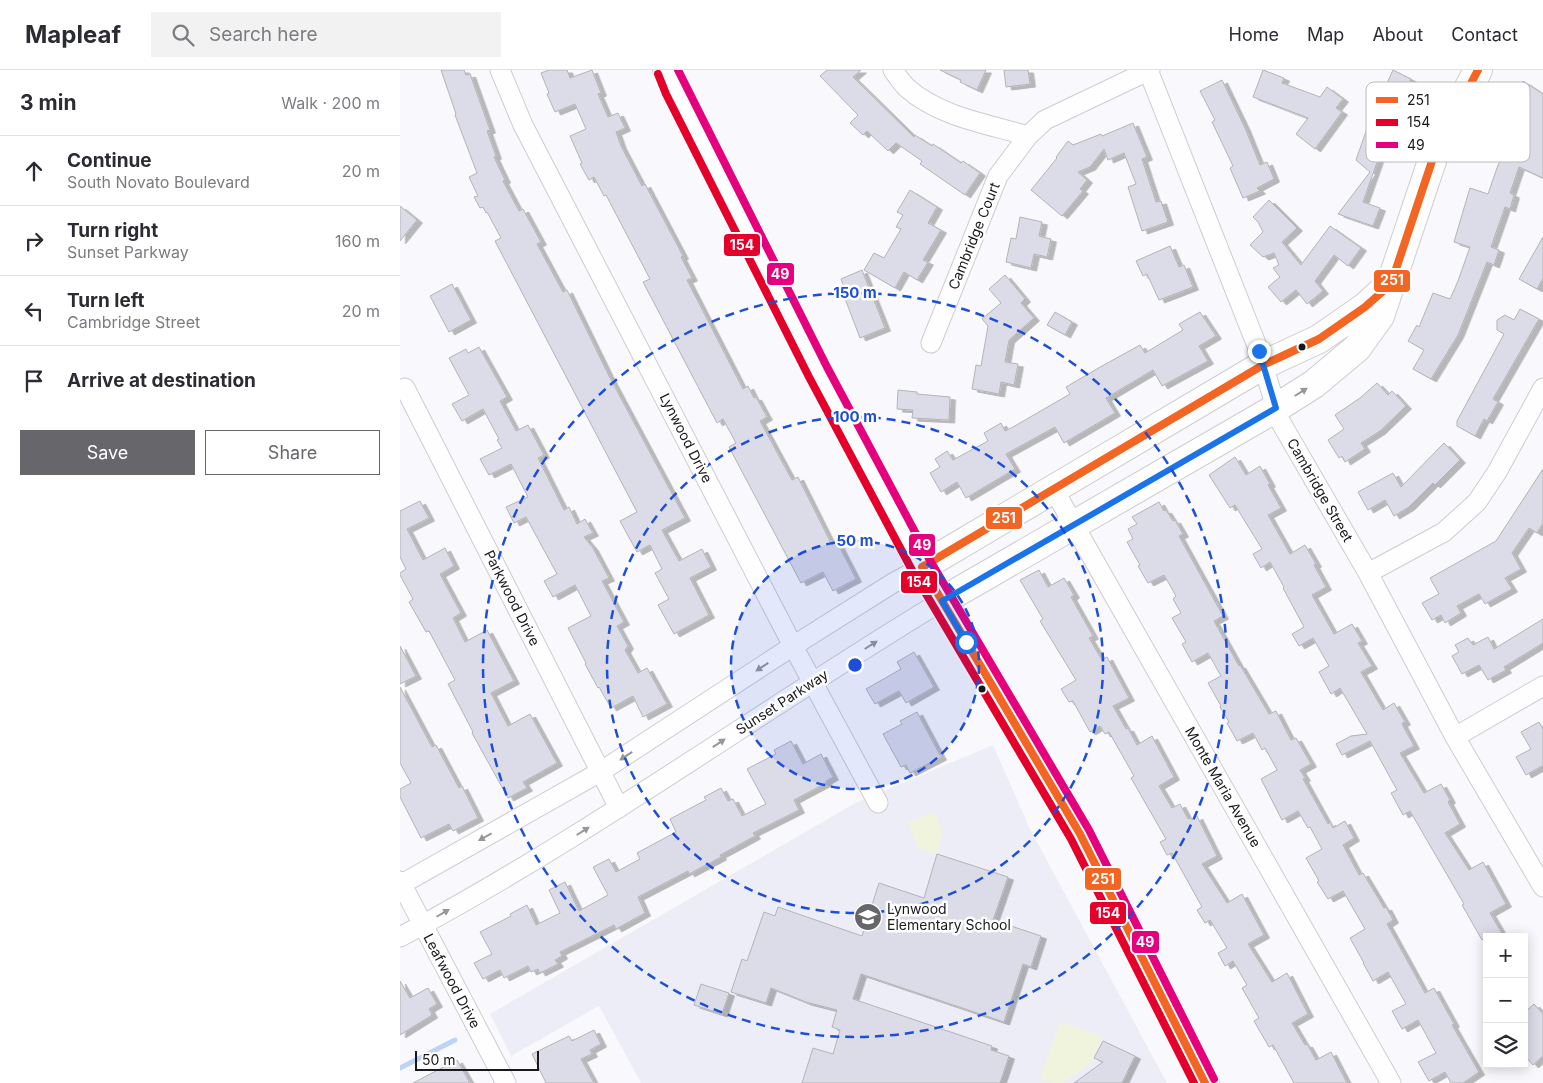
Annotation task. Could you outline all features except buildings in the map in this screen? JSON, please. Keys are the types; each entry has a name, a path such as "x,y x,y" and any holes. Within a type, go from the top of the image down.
{"main road":[{"path":"667,70 814,363 922,567 1080,834 1204,1083"},
{"name":"Sunset Parkway","path":"1472,82 1478,70"},
{"name":"Sunset Parkway","path":"942,601 1276,408 1314,384 1357,348 1380,316 1432,162"},
{"path":"922,567 1263,365 1320,339 1365,307 1391,284"}],"street":[{"name":"Lynwood Drive","path":"500,70 528,134 793,646 878,803"},
{"path":"893,70 906,87 931,105 956,115 1028,136"},
{"name":"Cambridge Court","path":"931,343 998,176 1028,136 1045,120 1149,70"},
{"name":"Cambridge Street","path":"1149,70 1263,365 1280,421 1368,573 1456,737 1543,887"},
{"name":"Parkwood Drive","path":"405,388 619,808"},
{"path":"1368,573 1444,532 1477,502 1497,472 1543,388"},
{"name":"Monte Maria Avenue","path":"1054,490 1392,1083"},
{"path":"401,883 600,772 793,646 892,583 922,567"},
{"name":"Sunset Parkway","path":"400,937 579,834 942,601"},
{"path":"1456,737 1543,686"},
{"name":"Leafwood Drive","path":"401,883 506,1083"}],"shaded area":[{"name":"Lynwood Elementary School","path":"993,745 1030,829 1167,1083 641,1083 599,1006 511,1056 490,1014 857,802"}],"green space":[{"path":"934,812 943,832 936,854 918,848 908,823"},
{"path":"1060,1022 1102,1036 1092,1062 1063,1083 1052,1083 1040,1079"}],"waterway":[{"path":"400,1068 455,1040"}],"transit line":[{"name":"49","path":"678,70 827,367 931,562 1089,830 1214,1079"},
{"name":"251","path":"1472,82 1478,70"},
{"name":"154","path":"658,74 666,94 809,377 913,572 1071,839 1194,1083"},
{"name":"251","path":"1205,1083 1080,834 922,567 1263,365 1319,339 1365,307 1391,284 1432,162"}],"place":[{"name":"Lynwood Elementary School","path":"868,917"}],"route":[{"path":"966,642 942,601 1276,408 1259,351"}]}
